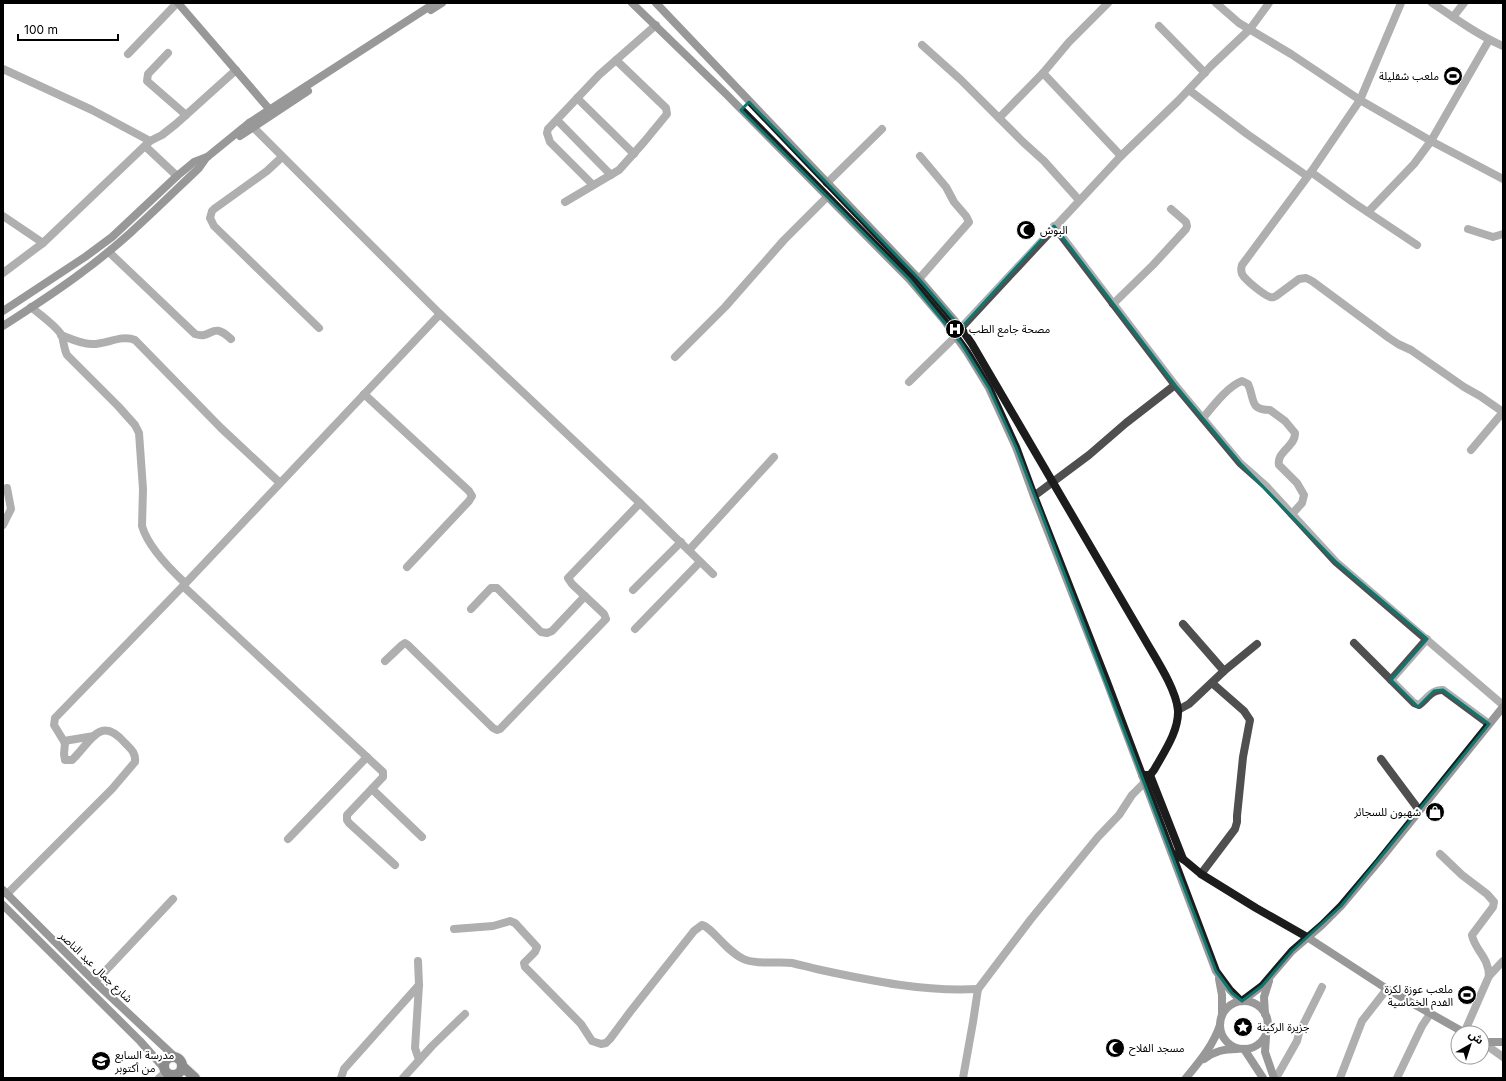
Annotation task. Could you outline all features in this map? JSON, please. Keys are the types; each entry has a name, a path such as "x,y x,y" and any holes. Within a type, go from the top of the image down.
{"main road":[{"path":"182,1066 178,1073 168,1074 165,1062 168,1058 176,1058 195,1078"}],"street":[{"path":"128,54 178,3 270,110"},
{"path":"251,126 270,110 435,3"},
{"path":"3,311 85,258 112,236 194,162 206,158 251,126 442,3"},
{"path":"632,3 656,25 908,279 956,336 989,388 1006,424 1146,777 1183,859"},
{"path":"656,3 919,279 961,328 1016,418 1167,678 1178,710 1174,732 1166,749 1119,815 1098,837 1031,919 978,989 963,1078"},
{"path":"999,118 1043,74 1069,42 1108,3"},
{"path":"1216,3 1232,19 1360,100 1431,141 1503,179"},
{"path":"961,328 1054,226 1121,156 1250,29 1269,3"},
{"path":"1401,3 1360,100 1309,174 1242,265 1241,273 1251,284 1272,298 1299,279 1306,278 1312,280 1389,338 1411,350 1503,412 1471,450"},
{"path":"1432,3 1490,40 1503,46"},
{"path":"1454,17 1464,3"},
{"path":"593,185 548,139 548,129 616,60 656,25"},
{"path":"1159,26 1205,73"},
{"path":"1368,212 1414,164 1431,141 1490,40"},
{"path":"922,45 961,80 1044,161 1079,200"},
{"path":"168,53 148,74 147,81 186,115"},
{"path":"565,202 621,168 666,116 667,110 616,60"},
{"path":"3,69 92,110 147,143 177,176"},
{"path":"3,274 43,243 147,143 168,130 236,70"},
{"path":"1043,74 1121,156"},
{"path":"1189,90 1247,134 1417,245"},
{"path":"577,98 634,154"},
{"path":"741,110 749,102"},
{"path":"557,120 611,175"},
{"path":"251,126 440,314 713,574"},
{"path":"828,183 882,129"},
{"path":"919,279 969,222 954,202 946,188 920,156"},
{"path":"282,157 267,171 214,209 210,218 214,226 319,328"},
{"path":"3,326 109,252 199,168 206,158"},
{"path":"675,357 720,312 784,240 828,197"},
{"path":"1113,304 1153,265 1188,226 1186,222 1171,209"},
{"path":"3,216 43,243"},
{"path":"1054,226 1175,384 1240,463 1266,486 1336,562 1503,706 1379,861 1341,906 1322,925 1306,937 1260,987 1242,1001 1230,1005 1222,1014"},
{"path":"1468,229 1493,236 1503,234"},
{"path":"109,252 193,332 202,335 220,330 231,339"},
{"path":"31,307 61,335 83,343 100,344 126,337 135,340 221,428 280,482"},
{"path":"5,892 134,765 134,753 116,734 105,730 100,731 74,758 65,760 66,746 54,725 55,718 440,314"},
{"path":"61,335 67,355 103,390 135,425 139,433 143,489 142,526 143,531 154,549 184,584 384,774 383,777 347,815 347,820 395,865"},
{"path":"909,382 956,336"},
{"path":"1203,418 1222,396 1242,381 1248,384 1252,400 1257,408 1264,411 1270,410 1291,427 1295,433 1295,440 1280,457 1278,462 1279,465 1297,483 1304,495 1302,503 1292,514"},
{"path":"1034,496 1089,455 1175,384"},
{"path":"364,394 469,491 472,496 407,567"},
{"path":"1006,424 1016,418"},
{"path":"689,550 774,456"},
{"path":"3,525 10,509 7,488"},
{"path":"385,661 405,643 494,728 497,730 500,729 606,619 604,614 569,580 570,575 640,503"},
{"path":"633,590 681,542"},
{"path":"635,629 700,562"},
{"path":"471,609 491,588 497,588 541,632 547,633 552,631 585,596"},
{"path":"1182,624 1224,671"},
{"path":"1391,680 1427,639"},
{"path":"1354,642 1417,704 1421,703 1434,691 1438,690 1446,692 1489,724"},
{"path":"1178,710 1189,704 1224,671 1257,644"},
{"path":"1201,874 1235,828 1237,822 1236,816 1243,757 1250,720 1244,711 1212,683"},
{"path":"64,741 95,736"},
{"path":"288,839 367,757"},
{"path":"1381,759 1419,810"},
{"path":"1146,777 1172,853 1216,971 1222,995 1222,1014 1220,1025 1213,1042 1186,1078"},
{"path":"372,789 422,837"},
{"path":"1172,853 1183,859 1201,874 1306,937 1387,989 1450,1025"},
{"path":"1440,854 1462,875 1487,894 1494,902 1490,913 1476,928 1472,935 1473,940 1486,962 1489,970 1489,976"},
{"name":"شارع جمال عبد الناصر","path":"5,892 94,982 176,1058"},
{"path":"94,982 174,899"},
{"name":"شارع جمال عبد الناصر","path":"3,906 140,1041 168,1074"},
{"path":"454,929 493,926 510,921 515,923 537,947 535,952 524,963 525,967 581,1024 592,1041 601,1044 606,1043 610,1039 634,1006 694,931 702,925 709,928 732,953 747,960 792,963 834,973 916,987 958,990 978,989"},
{"path":"418,961 419,985 415,1048 419,1060"},
{"path":"1468,1025 1489,976 1503,961"},
{"path":"1216,971 1230,990 1242,1001 1255,1004 1265,1014"},
{"path":"1272,975 1265,990 1264,1002 1268,1028 1265,1052 1275,1078"},
{"path":"341,1078 344,1070 419,985"},
{"path":"1275,1078 1297,1041 1299,1033 1322,987"},
{"path":"1340,1078 1362,1021 1387,989"},
{"path":"404,1078 419,1060 465,1014"},
{"path":"1397,1078 1422,1026 1430,1014"},
{"path":"1220,1025 1221,1033 1225,1040 1231,1046 1241,1049 1263,1078"},
{"path":"1197,1065 1211,1054 1220,1050 1248,1049 1257,1046 1266,1035"},
{"path":"1490,1042 1503,1042"},
{"path":"1490,1048 1503,1057"}],"highlighted area":[{"path":"749,102 919,279 961,328 1054,226 1175,385 1240,463 1336,562 1427,639 1391,680 1418,707 1434,691 1443,690 1489,724 1341,906 1292,951 1262,986 1242,1001 1232,993 1216,971 1016,447 989,388 961,343 909,279 741,110"}],"place":[{"name":"ملعب شقليلة","path":"1453,76"},
{"name":"البوش","path":"1026,230"},
{"name":"مصحة جامع الطب","path":"955,329"},
{"name":"شهبون للسجائر","path":"1435,812"},
{"name":"ملعب عوزة لكرة الفدم الخماسية","path":"1467,995"},
{"name":"جزيرة الركينة","path":"1243,1027"},
{"name":"مسجد الفلاح","path":"1115,1048"},
{"name":"مدرسة السابع من أكتوبر","path":"101,1061"}]}
